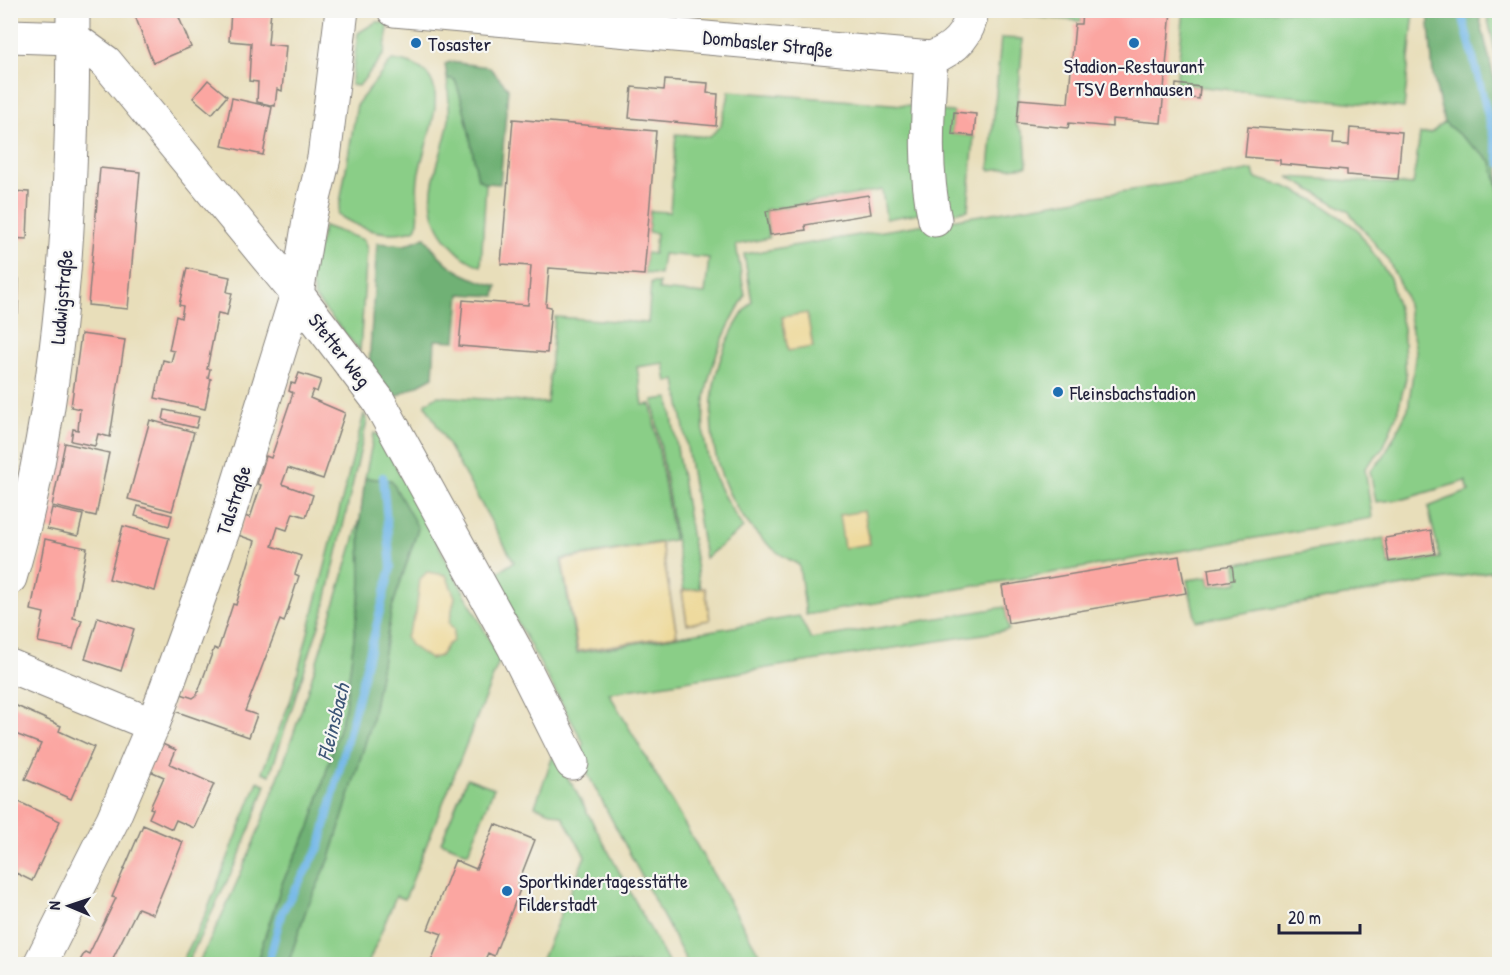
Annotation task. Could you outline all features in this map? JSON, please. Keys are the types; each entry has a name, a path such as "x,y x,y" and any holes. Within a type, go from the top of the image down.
{"street":[{"name":"Talstraße","path":"40,964 113,819 153,725 222,534 297,294 310,215 324,158 342,10"},
{"name":"Dombasler Straße","path":"394,10 931,58"},
{"path":"935,219 930,199 926,146 931,58 955,46 971,15"},
{"name":"Stetter Weg","path":"73,24 297,294 378,400 498,617 572,763"},
{"path":"10,36 73,24"},
{"name":"Ludwigstraße","path":"10,578 36,480 57,346 72,138 73,24"},
{"path":"10,666 153,725"}],"green space":[{"path":"1023,11 1082,11 1081,21 1023,16"},
{"path":"1184,11 1414,11 1404,108 1176,84"},
{"path":"1428,11 1478,11 1499,99 1499,192 1492,162 1444,122 1433,75"},
{"path":"1486,11 1499,11 1499,68"},
{"path":"376,22 389,22 384,54 359,86 351,85 358,33"},
{"path":"1001,38 1023,39 1016,124 1025,137 1027,166 989,170"},
{"path":"392,60 415,65 428,76 435,90 435,106 418,179 418,224 416,229 406,232 385,233 366,229 338,215 357,104"},
{"path":"450,62 489,67 508,88 500,184 486,183 478,179 459,92 455,80 447,78 445,64"},
{"path":"447,78 455,80 466,116 478,179 486,183 481,266 464,258 451,245 439,229 433,214 431,199 433,184 449,119"},
{"path":"729,91 915,106 920,213 886,219 882,190 765,210 769,238 736,245 745,296 726,332 711,371 706,391 704,432 713,473 743,528 705,558 676,380 667,382 664,363 637,367 643,405 651,404 674,540 561,559 577,653 799,616 811,639 1005,607 1009,630 609,693 765,964 688,964 582,763 583,742 492,576 514,562 425,404 437,396 547,403 555,317 648,323 651,283 659,283 659,290 705,294 709,258 663,254 660,275 644,273 646,253 654,254 656,233 648,232 650,211 670,212 676,134 709,137 721,126"},
{"path":"937,111 954,112 952,134 974,136 968,210 951,213 943,203"},
{"path":"1444,122 1492,162 1499,192 1499,570 1196,621 1187,580 1208,577 1210,586 1238,582 1236,564 1384,538 1389,565 1440,558 1428,507 1469,491 1466,481 1404,499 1376,502 1370,471 1383,458 1408,409 1416,351 1405,295 1387,258 1348,211 1288,177 1413,185 1420,134 1431,133"},
{"name":"Fleinsbachstadion","path":"1253,170 1255,178 1287,187 1320,203 1357,229 1390,278 1403,328 1406,378 1397,414 1383,448 1365,468 1372,518 806,615 799,565 772,548 747,522 729,493 717,461 712,428 713,395 720,362 733,330 752,301 744,254"},
{"path":"324,226 364,240 367,249 360,351 315,298 310,277"},
{"path":"425,237 447,263 475,279 497,286 495,296 460,294 456,341 435,340 433,377 392,399 369,366 377,243 405,245"},
{"path":"669,398 700,589 684,591 653,400"},
{"path":"364,414 367,421 324,610 270,775 262,772 291,699"},
{"path":"374,433 379,435 500,659 405,899 396,896 368,964 288,964 306,910 330,858 371,724 392,608 418,529 391,480 365,478"},
{"path":"365,478 391,480 418,528 392,608 371,724 330,858 306,910 288,964 256,964 283,881 310,827 345,708 361,584 360,519"},
{"path":"360,519 361,584 345,708 310,827 283,881 256,964 198,964 248,857 290,746"},
{"path":"553,756 573,786 669,964 540,964 585,856 562,816 535,806"},
{"path":"467,778 494,788 468,853 441,842"},
{"path":"258,781 266,785 242,850 187,964 181,964 207,911"}],"sand":[{"path":"807,313 813,347 788,351 782,317"},
{"path":"864,511 870,544 844,548 839,515"},
{"path":"661,543 677,635 578,651 562,560"},
{"path":"427,572 446,575 455,597 449,623 454,630 453,641 447,645 440,656 430,659 410,645 406,637 416,613 420,579"},
{"path":"705,588 710,620 687,624 682,591"}],"building":[{"path":"140,10 176,10 191,47 153,63 134,13"},
{"path":"231,10 271,10 268,44 286,46 282,91 277,89 275,106 257,102 258,82 249,81 251,43 229,41"},
{"path":"1082,10 1171,10 1161,123 1112,119 1112,127 1069,123 1068,128 1017,123 1019,99 1068,103 1075,24 1081,24"},
{"path":"208,80 227,96 212,114 193,98"},
{"path":"665,80 708,83 707,93 718,94 716,126 629,118 632,87 664,90"},
{"path":"1176,84 1200,87 1199,99 1175,96"},
{"path":"232,98 272,107 263,155 222,146"},
{"path":"954,112 976,114 974,136 952,134"},
{"path":"513,119 656,131 644,275 549,268 546,306 551,307 547,353 459,346 463,300 528,305 531,266 501,264"},
{"path":"1248,127 1334,133 1333,144 1349,145 1350,128 1402,132 1398,179 1347,175 1347,170 1280,164 1280,160 1245,157"},
{"path":"100,168 140,172 128,309 88,305"},
{"path":"10,191 29,192 27,239 10,238"},
{"path":"868,195 871,214 805,225 806,230 770,235 766,211"},
{"path":"187,268 230,277 227,292 232,293 227,315 218,313 207,369 210,369 208,378 211,379 205,409 155,398 163,360 171,362 174,351 169,350 176,316 181,318 183,306 179,305"},
{"path":"10,278 19,279 18,313 10,313"},
{"path":"81,334 125,340 110,437 98,434 95,446 71,441 73,429 78,430 80,409 71,407"},
{"path":"299,373 321,380 317,392 313,390 310,398 345,413 323,479 288,468 282,484 313,495 306,517 293,513 287,530 278,527 272,546 301,556 295,574 299,576 284,622 280,620 245,711 257,715 249,737 172,710 178,693 193,698 197,695 214,648 218,650 233,604 236,605 255,541 238,535 245,516 250,518 261,485 257,484 266,456 271,458 293,393 289,391 291,383 295,384"},
{"path":"165,410 199,417 196,428 163,420"},
{"path":"150,420 194,432 172,511 128,499"},
{"path":"65,443 109,453 96,516 52,506"},
{"path":"138,506 172,515 169,526 135,516"},
{"path":"52,508 83,515 78,536 47,529"},
{"path":"123,526 169,538 155,591 109,579"},
{"path":"1431,530 1435,554 1389,562 1385,538"},
{"path":"45,539 87,548 73,618 82,620 73,649 38,642 44,613 31,610"},
{"path":"1179,556 1186,593 1008,623 1002,586"},
{"path":"1232,565 1234,580 1210,584 1208,569"},
{"path":"98,617 134,629 121,671 85,659"},
{"path":"10,703 61,726 59,731 94,747 71,799 25,779 41,744 10,732"},
{"path":"160,743 176,750 170,764 214,784 194,828 176,820 172,829 149,818 153,809 150,808 164,777 148,770"},
{"path":"15,800 60,821 32,881 16,873 10,885 10,808"},
{"path":"495,824 535,840 517,886 521,887 494,956 488,953 483,964 430,964 442,934 428,929 455,860 476,869"},
{"path":"143,825 183,842 153,914 138,908 110,964 78,964 85,952 89,954 116,898 112,897"}],"waterway":[{"path":"1461,10 1500,163"},
{"name":"Fleinsbach","path":"268,964 282,912 320,846 391,568 383,477"}],"place":[{"name":"Tosaster","path":"416,43"},
{"name":"Stadion-Restaurant TSV Bernhausen","path":"1134,43"},
{"name":"Fleinsbachstadion","path":"1058,392"},
{"name":"Sportkindertagesstätte Filderstadt","path":"507,891"}]}
